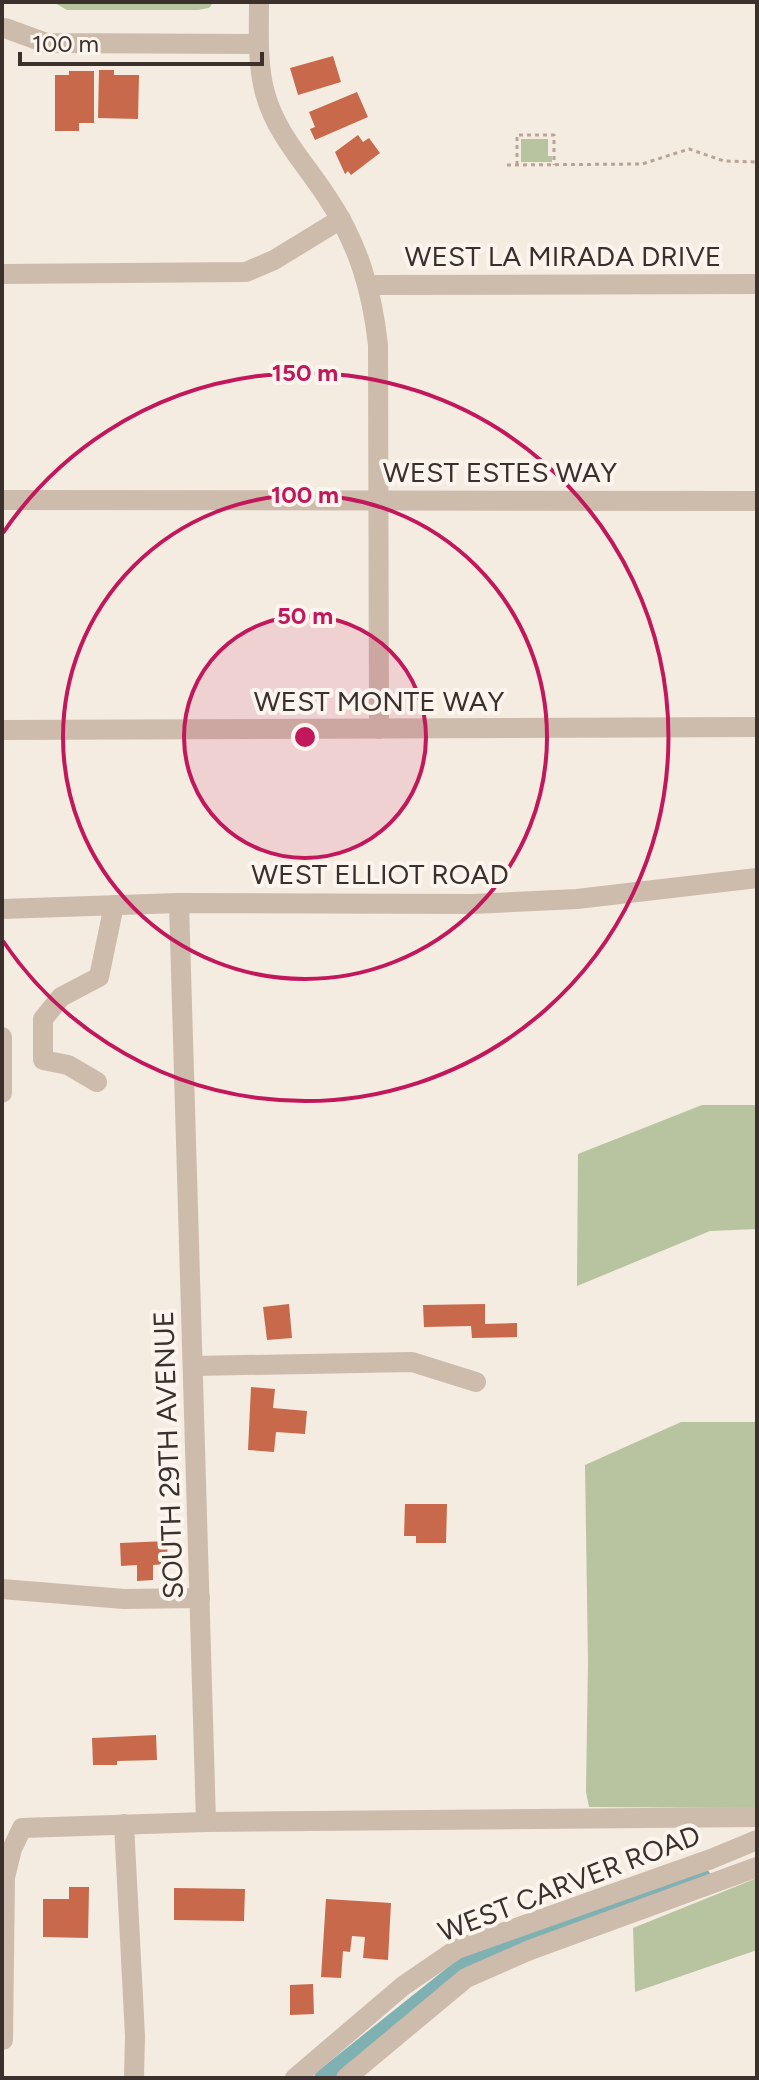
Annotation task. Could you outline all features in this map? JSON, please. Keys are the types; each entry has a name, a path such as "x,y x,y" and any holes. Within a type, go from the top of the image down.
{"street":[{"path":"259,2 258,44 264,92 276,124 341,219 355,245 369,285 378,345 379,729"},
{"path":"5,28 46,43 258,44"},
{"path":"2,274 246,272 274,260 341,219"},
{"name":"WEST LA MIRADA DRIVE","path":"369,285 757,284"},
{"name":"WEST ESTES WAY","path":"2,500 757,501"},
{"name":"WEST MONTE WAY","path":"2,730 757,727"},
{"name":"WEST ELLIOT ROAD","path":"2,909 179,903 473,904 577,899 757,878"},
{"name":"SOUTH 29TH AVENUE","path":"179,903 206,1822"},
{"path":"97,1082 68,1065 43,1060 43,1019 61,997 99,977 114,905"},
{"path":"2,1037 2,1093"},
{"path":"193,1366 412,1362 476,1382"},
{"path":"2,1589 124,1599 200,1598"},
{"path":"3,2040 5,1877 12,1849 22,1828 206,1822 757,1817"},
{"path":"124,1824 135,2036 134,2078"},
{"name":"WEST CARVER ROAD","path":"295,2078 403,1986 457,1949 757,1840"},
{"path":"358,2075 466,1978 530,1950 757,1867"}],"path":[{"path":"517,165 517,135 554,135 554,165"},
{"path":"507,165 642,164 689,149 724,161 757,162"}],"green space":[{"path":"53,2 214,2 209,8 198,10 67,10"},
{"path":"521,139 548,139 548,156 552,156 552,162 521,162"},
{"path":"702,1105 757,1105 757,1229 710,1231 577,1286 578,1154"},
{"path":"681,1422 757,1422 757,1808 589,1807 586,1792 585,1465"},
{"path":"757,1878 757,1950 635,1992 633,1928"}],"building":[{"path":"333,56 341,82 298,95 290,68"},
{"path":"99,70 114,70 114,75 139,75 138,119 98,118"},
{"path":"69,71 94,71 94,123 79,123 79,131 55,131 55,75 69,75"},
{"path":"357,92 368,117 315,140 310,129 315,127 309,112"},
{"path":"358,135 363,142 369,138 380,153 351,175 348,171 345,174 335,152"},
{"path":"289,1304 292,1338 267,1340 263,1307"},
{"path":"485,1304 485,1324 517,1323 517,1337 472,1338 471,1326 424,1327 423,1305"},
{"path":"251,1387 275,1389 273,1408 307,1411 305,1434 276,1432 274,1452 248,1450"},
{"path":"405,1504 447,1504 446,1543 416,1543 416,1536 404,1536"},
{"path":"167,1541 168,1564 153,1565 153,1580 137,1581 137,1565 121,1566 120,1543"},
{"path":"156,1735 157,1760 93,1765 92,1738"},
{"path":"69,1887 89,1887 88,1938 43,1937 43,1899 69,1899"},
{"path":"174,1888 245,1889 244,1921 174,1920"},
{"path":"326,1899 391,1903 388,1960 363,1958 365,1937 352,1936 350,1952 343,1951 341,1978 321,1977"},
{"path":"313,1984 314,2014 290,2015 290,1985"}],"waterway":[{"path":"322,2078 466,1963 703,1877"}]}
